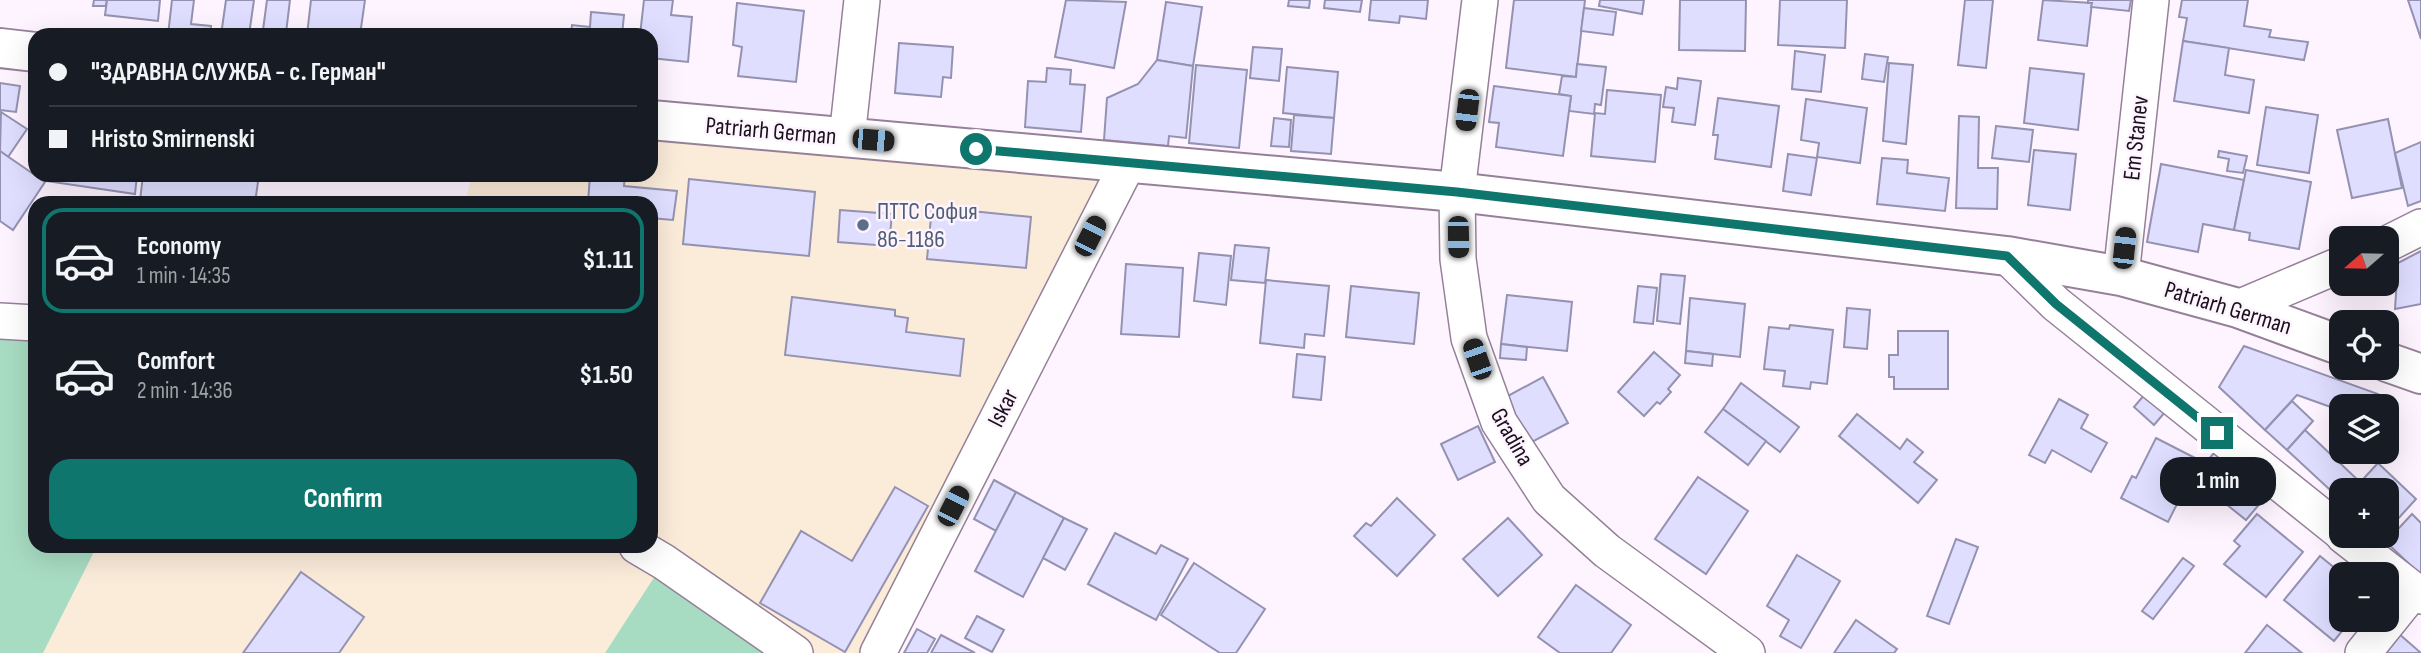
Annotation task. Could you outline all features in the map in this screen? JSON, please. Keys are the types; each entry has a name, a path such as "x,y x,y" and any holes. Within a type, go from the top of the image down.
{"street":[{"path":"847,138 862,0"},
{"name":"Gradina","path":"1480,0 1457,192 1458,259 1469,338 1499,422 1549,499 1607,551 1747,653"},
{"name":"Em Stanev","path":"2121,276 2151,0"},
{"path":"0,48 28,51"},
{"name":"Patriarh German","path":"658,121 1457,192 2007,256 2121,276 2238,308 2329,341"},
{"name":"Iskar","path":"878,653 1128,163"},
{"path":"2399,238 2421,227"},
{"path":"2007,256 2056,304 2329,523"},
{"path":"2238,308 2329,270"},
{"path":"0,321 28,323"},
{"path":"2399,366 2421,374"},
{"path":"2360,548 2417,594 2362,653"},
{"path":"649,553 795,653"}],"shaded area":[{"path":"658,121 1128,163 878,653 795,653 664,562 605,653 43,653 93,553 658,553 658,196 467,196 470,182 658,182"}],"green space":[{"path":"0,321 28,323 28,553 93,553 43,653 0,653"},
{"path":"664,562 795,653 605,653"}],"building":[{"path":"94,0 107,0 106,6 93,6"},
{"path":"107,0 160,0 158,21 105,15"},
{"path":"172,0 194,0 191,24 211,26 211,28 169,28"},
{"path":"226,0 254,0 250,28 222,28"},
{"path":"267,0 290,0 287,28 263,28"},
{"path":"311,0 365,0 361,28 308,28"},
{"path":"644,0 673,0 671,15 692,17 688,62 658,59 658,28 641,28"},
{"path":"1066,0 1126,2 1114,68 1055,57"},
{"path":"1289,0 1310,0 1309,8 1288,6"},
{"path":"1325,0 1362,0 1360,12 1324,8"},
{"path":"1371,0 1428,0 1426,19 1400,16 1399,23 1369,20"},
{"path":"1514,0 1585,0 1576,77 1506,68"},
{"path":"1600,0 1644,0 1642,14 1599,6"},
{"path":"1680,0 1746,0 1745,51 1679,50"},
{"path":"1780,0 1847,0 1845,48 1778,45"},
{"path":"1965,0 1993,0 1986,68 1958,65"},
{"path":"2043,0 2092,3 2087,46 2038,40"},
{"path":"2088,0 2131,0 2129,11 2091,7 2092,3 2088,3"},
{"path":"2182,0 2248,0 2244,26 2271,30 2269,37 2308,42 2304,60 2183,41 2187,18 2179,17"},
{"path":"2408,0 2421,0 2421,39"},
{"path":"1166,2 1202,7 1193,66 1157,60"},
{"path":"737,3 804,11 796,82 738,76 742,47 733,45"},
{"path":"1584,8 1616,12 1613,35 1581,31"},
{"path":"591,12 624,15 623,28 572,28 572,25 590,27"},
{"path":"2183,41 2229,48 2225,75 2254,80 2249,113 2174,101"},
{"path":"899,43 953,47 951,78 943,77 941,97 895,93"},
{"path":"1253,47 1282,49 1279,81 1250,78"},
{"path":"1795,51 1825,55 1821,92 1792,89"},
{"path":"1865,54 1888,57 1884,82 1862,79"},
{"path":"1157,60 1193,66 1186,138 1169,136 1168,146 1104,140 1107,98 1138,84"},
{"path":"1889,63 1913,65 1906,144 1883,141"},
{"path":"1577,64 1606,67 1601,105 1595,104 1594,114 1569,111 1571,96 1559,94 1562,76 1576,77"},
{"path":"1196,65 1247,70 1239,148 1189,143"},
{"path":"1287,67 1338,72 1334,118 1283,113"},
{"path":"1047,68 1071,70 1070,84 1085,85 1081,132 1025,127 1028,81 1046,82"},
{"path":"2030,68 2084,74 2078,130 2024,123"},
{"path":"1678,78 1701,81 1695,125 1672,122 1674,108 1663,107 1666,87 1677,89"},
{"path":"0,83 20,86 16,112 0,110"},
{"path":"1494,86 1571,96 1563,156 1496,147 1499,123 1489,122"},
{"path":"1607,90 1661,95 1655,162 1591,156 1595,113 1605,114"},
{"path":"1718,98 1779,106 1771,167 1715,159 1718,135 1713,135"},
{"path":"1806,99 1867,108 1860,163 1817,157 1819,143 1801,140"},
{"path":"2266,107 2318,115 2309,173 2257,165"},
{"path":"1,112 27,129 8,157 0,151"},
{"path":"1294,115 1334,118 1331,154 1291,151"},
{"path":"1959,116 1979,117 1978,168 1998,168 1997,209 1956,208"},
{"path":"1274,118 1291,120 1289,147 1271,146"},
{"path":"2388,119 2402,188 2352,198 2337,130"},
{"path":"1996,126 2033,130 2029,162 1992,158"},
{"path":"2421,142 2421,201 2408,206 2395,153"},
{"path":"2034,150 2076,154 2070,210 2028,205"},
{"path":"0,151 28,170 28,182 45,182 36,196 28,196 28,208 13,230 0,221"},
{"path":"2219,151 2247,156 2243,173 2227,171 2229,159 2218,157"},
{"path":"1788,154 1817,158 1811,195 1783,191"},
{"path":"1882,158 1908,160 1907,173 1949,178 1945,211 1877,204"},
{"path":"2161,164 2244,180 2234,230 2203,224 2198,252 2147,242"},
{"path":"2246,170 2311,182 2299,249 2249,240 2250,233 2234,230"},
{"path":"689,179 815,192 809,256 683,244"},
{"path":"53,182 136,182 135,194"},
{"path":"142,182 258,182 256,196 141,196"},
{"path":"590,182 624,182 624,186 677,191 673,220 658,219 658,196 588,196"},
{"path":"932,207 1031,217 1026,268 927,259"},
{"path":"840,210 892,214 889,246 838,242"},
{"path":"1235,245 1269,248 1265,283 1231,280"},
{"path":"2421,251 2421,304 2395,309 2396,296 2399,296 2399,262"},
{"path":"1199,253 1231,256 1226,305 1194,301"},
{"path":"1126,264 1183,268 1179,337 1121,334"},
{"path":"1661,274 1685,276 1680,324 1657,321"},
{"path":"1266,280 1329,286 1324,336 1305,334 1304,348 1260,343"},
{"path":"1351,286 1419,293 1414,344 1346,337"},
{"path":"1638,286 1657,288 1653,324 1634,322"},
{"path":"1507,295 1572,302 1567,351 1501,344"},
{"path":"792,297 895,310 895,316 908,318 906,332 964,339 960,376 785,355"},
{"path":"1690,298 1745,304 1740,357 1686,351"},
{"path":"1847,308 1870,310 1867,349 1844,347"},
{"path":"1790,325 1833,330 1827,384 1811,382 1810,389 1783,386 1785,371 1764,369 1769,327 1789,329"},
{"path":"1898,331 1948,331 1948,389 1894,389 1894,377 1889,377 1889,355 1898,355"},
{"path":"1501,344 1527,347 1526,360 1500,358"},
{"path":"2244,346 2329,376 2329,380 2339,380 2378,394 2329,394 2329,406 2297,395 2265,430 2219,387"},
{"path":"1686,351 1713,354 1712,366 1685,363"},
{"path":"1654,352 1680,375 1668,389 1671,392 1644,416 1618,392"},
{"path":"1297,354 1325,357 1321,400 1293,397"},
{"path":"1543,377 1568,423 1530,443 1506,397"},
{"path":"1741,383 1799,427 1780,452 1723,409"},
{"path":"2151,387 2171,405 2154,425 2134,407"},
{"path":"2059,399 2088,415 2081,428 2107,443 2091,472 2052,450 2045,463 2029,455"},
{"path":"2292,401 2313,421 2287,450 2265,430"},
{"path":"1723,409 1766,441 1748,465 1705,432"},
{"path":"1857,414 1900,449 1907,439 1923,452 1914,462 1937,480 1918,503 1839,436"},
{"path":"1478,426 1495,462 1458,480 1441,444"},
{"path":"2305,430 2329,453 2329,464 2341,464 2356,478 2329,478 2329,489 2287,450"},
{"path":"2156,438 2199,460 2168,522 2121,498 2132,476 2136,478"},
{"path":"2220,446 2272,489 2246,520 2216,496 2219,493 2196,474"},
{"path":"2379,464 2394,478 2364,478"},
{"path":"1698,477 1748,511 1706,574 1655,539"},
{"path":"994,480 1016,492 996,531 974,519"},
{"path":"2399,483 2416,499 2399,518"},
{"path":"895,487 928,506 845,652 760,603 801,531 852,561"},
{"path":"1016,492 1064,518 1023,597 975,571"},
{"path":"1397,498 1435,535 1397,576 1354,536 1366,523 1371,526"},
{"path":"2257,514 2303,552 2266,597 2224,564 2240,546 2234,541"},
{"path":"2412,514 2421,523 2421,575 2392,548 2399,548 2399,528"},
{"path":"1064,518 1087,529 1065,570 1043,558"},
{"path":"1508,518 1542,555 1498,596 1463,559"},
{"path":"1115,533 1156,554 1161,545 1188,559 1156,620 1088,584"},
{"path":"1956,539 1978,547 1949,624 1927,616"},
{"path":"1797,555 1840,581 1801,648 1780,636 1789,620 1767,606"},
{"path":"2320,556 2329,563 2329,632 2341,632 2334,641 2284,600"},
{"path":"2183,558 2194,566 2153,619 2142,611"},
{"path":"1194,563 1265,609 1236,653 1220,653 1161,615"},
{"path":"301,572 364,617 339,653 243,653"},
{"path":"1576,585 1631,625 1611,653 1560,653 1538,637"},
{"path":"977,616 1004,630 992,652 965,638"},
{"path":"1856,620 1897,649 1894,653 1834,653"},
{"path":"2267,625 2302,653 2245,653"},
{"path":"917,629 935,639 927,653 904,653"},
{"path":"2398,633 2421,653 2381,653"},
{"path":"941,635 975,653 931,653"}],"place":[{"name":"ПТТС София 86-1186","path":"863,225"}],"route":[{"path":"976,149 1457,192 2007,256 2056,304 2217,433"}]}
